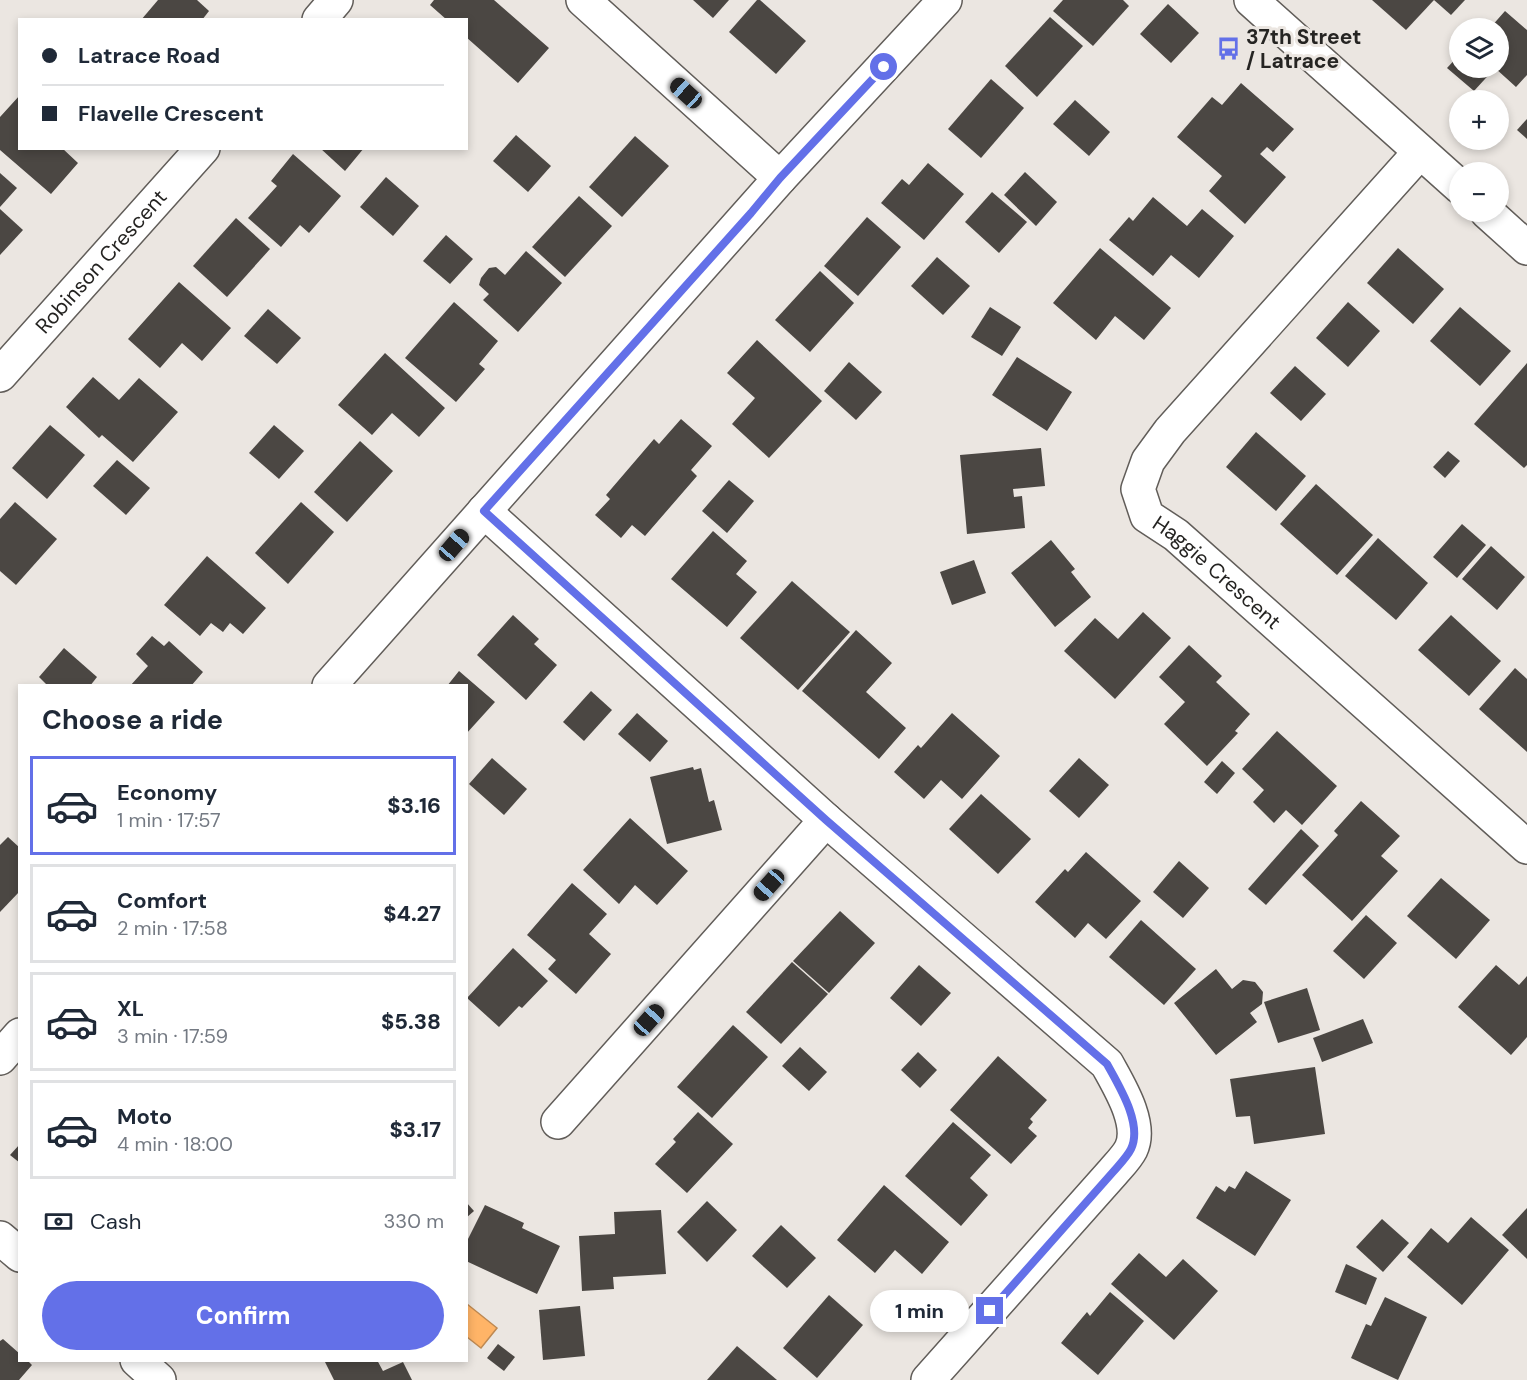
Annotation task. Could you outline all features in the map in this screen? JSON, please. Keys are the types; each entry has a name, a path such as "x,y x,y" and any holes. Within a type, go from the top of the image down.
{"street":[{"path":"321,18 336,0"},
{"path":"583,0 780,178"},
{"path":"331,684 780,178 945,0"},
{"path":"1251,0 1449,177"},
{"name":"Robinson Crescent","path":"0,375 201,150"},
{"name":"Haggie Crescent","path":"1420,152 1170,432 1148,461 1138,489 1147,516 1176,535 1527,847"},
{"path":"1498,222 1527,248"},
{"path":"484,511 826,820 1107,1064 1125,1099 1134,1122 1132,1149 928,1380"},
{"path":"558,1122 826,820"},
{"path":"0,1058 18,1037"},
{"path":"0,1238 18,1254"},
{"path":"139,1362 159,1380"}],"shaded area":[{"path":"468,1305 497,1328 481,1348 468,1338"}],"building":[{"path":"158,0 197,0 209,11 204,18 143,18"},
{"path":"434,0 494,0 549,48 518,83 468,39 468,18 445,18 430,5"},
{"path":"693,0 729,0 713,18"},
{"path":"757,0 760,0 806,41 776,74 729,32"},
{"path":"1063,0 1123,0 1129,6 1093,46 1053,11"},
{"path":"1372,0 1434,0 1406,30"},
{"path":"1434,0 1465,0 1451,15"},
{"path":"1168,4 1199,33 1171,63 1140,34"},
{"path":"1505,11 1527,30 1527,75 1516,87 1506,78 1509,78 1509,18 1499,18"},
{"path":"1050,17 1083,46 1037,97 1005,66"},
{"path":"1459,78 1486,78 1473,90"},
{"path":"991,79 1024,108 981,158 948,129"},
{"path":"1241,83 1294,129 1273,152 1267,147 1260,154 1286,177 1245,224 1209,191 1222,176 1177,137 1212,97 1222,105"},
{"path":"18,97 18,150 64,150 78,163 51,194 0,150 0,117"},
{"path":"1075,100 1110,132 1089,156 1053,124"},
{"path":"1527,119 1527,139 1517,130"},
{"path":"516,135 551,166 528,192 493,161"},
{"path":"635,136 669,166 622,217 589,187"},
{"path":"322,150 362,150 345,171"},
{"path":"293,154 341,196 309,233 300,225 281,247 248,218 277,186 271,181"},
{"path":"928,163 964,194 924,240 881,203 902,179 909,185"},
{"path":"1025,172 1057,202 1036,226 1004,195"},
{"path":"0,173 17,188 0,207"},
{"path":"386,177 419,206 393,236 360,207"},
{"path":"992,192 1027,222 999,253 965,222"},
{"path":"579,196 612,226 565,277 532,247"},
{"path":"1153,197 1187,226 1202,209 1234,236 1199,278 1171,255 1153,276 1109,240 1129,217 1133,221"},
{"path":"0,209 23,230 0,255"},
{"path":"867,217 901,247 858,296 824,266"},
{"path":"236,218 270,249 227,297 193,266"},
{"path":"446,235 473,259 450,284 423,261"},
{"path":"1100,248 1171,308 1144,340 1115,316 1096,340 1053,303"},
{"path":"1398,248 1444,289 1413,324 1367,283"},
{"path":"526,251 562,283 518,332 483,300 489,294 479,285 481,278 489,268 496,267 505,275"},
{"path":"937,257 970,286 943,315 911,286"},
{"path":"820,271 854,303 810,352 775,320"},
{"path":"179,282 231,328 202,361 182,343 160,368 128,339"},
{"path":"454,302 498,341 479,364 485,369 456,402 405,358"},
{"path":"1348,302 1380,331 1348,367 1316,338"},
{"path":"990,307 1021,327 1002,356 971,337"},
{"path":"1460,307 1511,351 1480,386 1430,341"},
{"path":"268,309 301,338 277,364 244,336"},
{"path":"757,340 822,401 769,458 732,424 755,398 727,373"},
{"path":"385,353 445,408 419,437 392,413 372,435 338,405"},
{"path":"1017,357 1072,392 1047,431 992,395"},
{"path":"849,362 882,392 856,420 824,391"},
{"path":"1527,363 1527,465 1524,468 1474,424"},
{"path":"1295,366 1326,394 1301,421 1270,393"},
{"path":"93,377 119,400 139,378 178,412 133,462 102,435 99,438 66,407"},
{"path":"681,419 712,446 691,470 697,476 645,536 632,525 621,538 595,515 610,499 606,495 654,439 659,444"},
{"path":"50,425 85,455 47,499 12,468"},
{"path":"274,425 304,451 279,479 249,453"},
{"path":"1256,432 1306,476 1276,511 1226,467"},
{"path":"360,441 393,471 347,522 314,492"},
{"path":"1041,448 1045,486 1013,489 1014,497 1022,496 1025,528 967,534 960,455"},
{"path":"1448,451 1460,461 1445,478 1433,467"},
{"path":"117,460 150,488 126,515 93,486"},
{"path":"729,480 754,501 727,533 702,511"},
{"path":"1316,484 1373,535 1337,575 1280,524"},
{"path":"15,502 57,539 16,585 0,571 0,519"},
{"path":"301,502 334,532 288,584 255,553"},
{"path":"1462,524 1486,545 1457,578 1433,557"},
{"path":"713,531 747,561 736,574 757,592 727,627 671,579"},
{"path":"1378,538 1428,583 1396,620 1345,576"},
{"path":"1051,540 1075,569 1071,572 1091,597 1055,627 1011,573"},
{"path":"1491,546 1525,577 1497,610 1462,579"},
{"path":"207,556 266,608 243,634 230,623 223,632 211,623 200,636 164,605"},
{"path":"974,560 986,593 952,605 940,572"},
{"path":"792,581 850,632 798,690 740,638"},
{"path":"1143,612 1171,638 1115,699 1064,651 1095,618 1118,639"},
{"path":"513,615 539,639 534,644 557,665 526,700 477,655"},
{"path":"1451,615 1501,661 1469,696 1418,650"},
{"path":"856,630 892,663 866,692 906,728 879,759 802,691"},
{"path":"152,636 164,646 169,641 203,672 193,684 132,684 148,666 136,654"},
{"path":"1189,645 1222,676 1216,682 1250,714 1235,731 1238,733 1207,766 1164,724 1185,702 1159,677"},
{"path":"64,648 97,677 92,684 46,684 39,677"},
{"path":"1515,668 1527,679 1527,752 1479,709"},
{"path":"459,671 495,702 468,732 468,684 449,684"},
{"path":"591,691 612,710 584,741 563,722"},
{"path":"637,713 668,741 650,762 618,734"},
{"path":"952,713 1000,756 962,799 941,780 924,799 894,772 918,745 921,748"},
{"path":"1277,731 1337,786 1302,825 1286,810 1274,823 1253,802 1264,790 1242,769"},
{"path":"492,758 527,789 504,815 469,784"},
{"path":"1079,758 1109,785 1079,818 1049,791"},
{"path":"1222,761 1235,773 1217,794 1204,782"},
{"path":"693,767 694,770 701,768 709,802 714,800 722,830 667,844 650,777"},
{"path":"981,794 1031,839 998,874 949,829"},
{"path":"1361,801 1400,836 1381,856 1398,871 1352,921 1302,875 1338,835 1334,831"},
{"path":"630,818 688,871 657,905 635,885 619,904 583,870"},
{"path":"1301,829 1319,846 1266,905 1248,889"},
{"path":"8,837 18,846 18,893 0,912 0,845"},
{"path":"1086,852 1141,901 1106,939 1088,923 1075,938 1035,902 1065,869 1068,872"},
{"path":"1179,861 1209,888 1183,918 1153,892"},
{"path":"1441,878 1490,920 1456,959 1407,916"},
{"path":"572,883 607,914 589,934 611,954 576,994 548,969 556,960 527,935"},
{"path":"840,911 875,943 829,993 793,961"},
{"path":"1366,915 1397,943 1364,979 1333,951"},
{"path":"1141,920 1196,969 1164,1005 1109,957"},
{"path":"513,948 548,981 522,1008 519,1006 499,1027 468,997"},
{"path":"792,962 828,994 781,1044 746,1012"},
{"path":"919,965 951,993 921,1026 890,998"},
{"path":"1496,965 1519,985 1527,976 1527,1037 1511,1055 1458,1007"},
{"path":"1216,969 1232,989 1243,980 1255,982 1263,992 1262,1004 1250,1013 1257,1022 1216,1055 1174,1003"},
{"path":"1307,988 1320,1030 1278,1043 1264,1002"},
{"path":"1363,1019 1373,1043 1322,1062 1313,1038"},
{"path":"733,1025 768,1057 712,1118 677,1087"},
{"path":"800,1047 827,1072 809,1091 782,1066"},
{"path":"918,1052 937,1070 920,1088 901,1070"},
{"path":"998,1056 1047,1100 1030,1119 1033,1122 1028,1128 1037,1136 1011,1164 950,1110"},
{"path":"1315,1067 1325,1134 1254,1144 1250,1116 1236,1117 1230,1079"},
{"path":"698,1112 733,1144 687,1193 655,1164 676,1142 673,1139"},
{"path":"953,1122 991,1155 970,1178 988,1195 961,1226 905,1176"},
{"path":"18,1146 18,1161 10,1155"},
{"path":"1246,1171 1291,1200 1255,1256 1196,1218 1216,1186 1225,1192 1229,1186 1235,1189"},
{"path":"884,1185 949,1242 922,1274 895,1250 875,1273 837,1240"},
{"path":"707,1201 737,1230 707,1262 677,1232"},
{"path":"468,1204 474,1211 468,1216"},
{"path":"485,1205 524,1223 522,1228 560,1246 537,1294 468,1262 468,1239"},
{"path":"1527,1208 1527,1259 1502,1235"},
{"path":"661,1210 666,1274 613,1277 614,1289 582,1291 579,1236 615,1234 614,1212"},
{"path":"1471,1217 1509,1250 1462,1305 1407,1257 1431,1228 1448,1243"},
{"path":"1382,1219 1409,1243 1383,1272 1356,1247"},
{"path":"781,1225 816,1258 787,1288 752,1256"},
{"path":"1139,1253 1166,1277 1183,1259 1218,1291 1174,1340 1111,1284"},
{"path":"1346,1264 1377,1278 1366,1305 1335,1292"},
{"path":"1110,1292 1144,1321 1098,1375 1061,1343 1087,1312 1090,1316"},
{"path":"829,1295 863,1325 817,1378 783,1348"},
{"path":"1385,1297 1427,1317 1398,1380 1351,1358 1366,1324 1371,1326"},
{"path":"580,1306 585,1356 543,1360 539,1310"},
{"path":"3,1339 18,1352 18,1362 29,1362 32,1365 19,1380 0,1380 0,1341"},
{"path":"498,1344 515,1357 504,1371 487,1358"},
{"path":"737,1346 777,1380 707,1380"},
{"path":"325,1362 378,1362 383,1371 403,1362 412,1380 334,1380"}],"place":[{"name":"37th Street / Latrace","path":"1228,49"}],"route":[{"path":"884,67 780,178 484,511 826,820 1107,1064 1134,1122 1132,1149 990,1311"}]}
